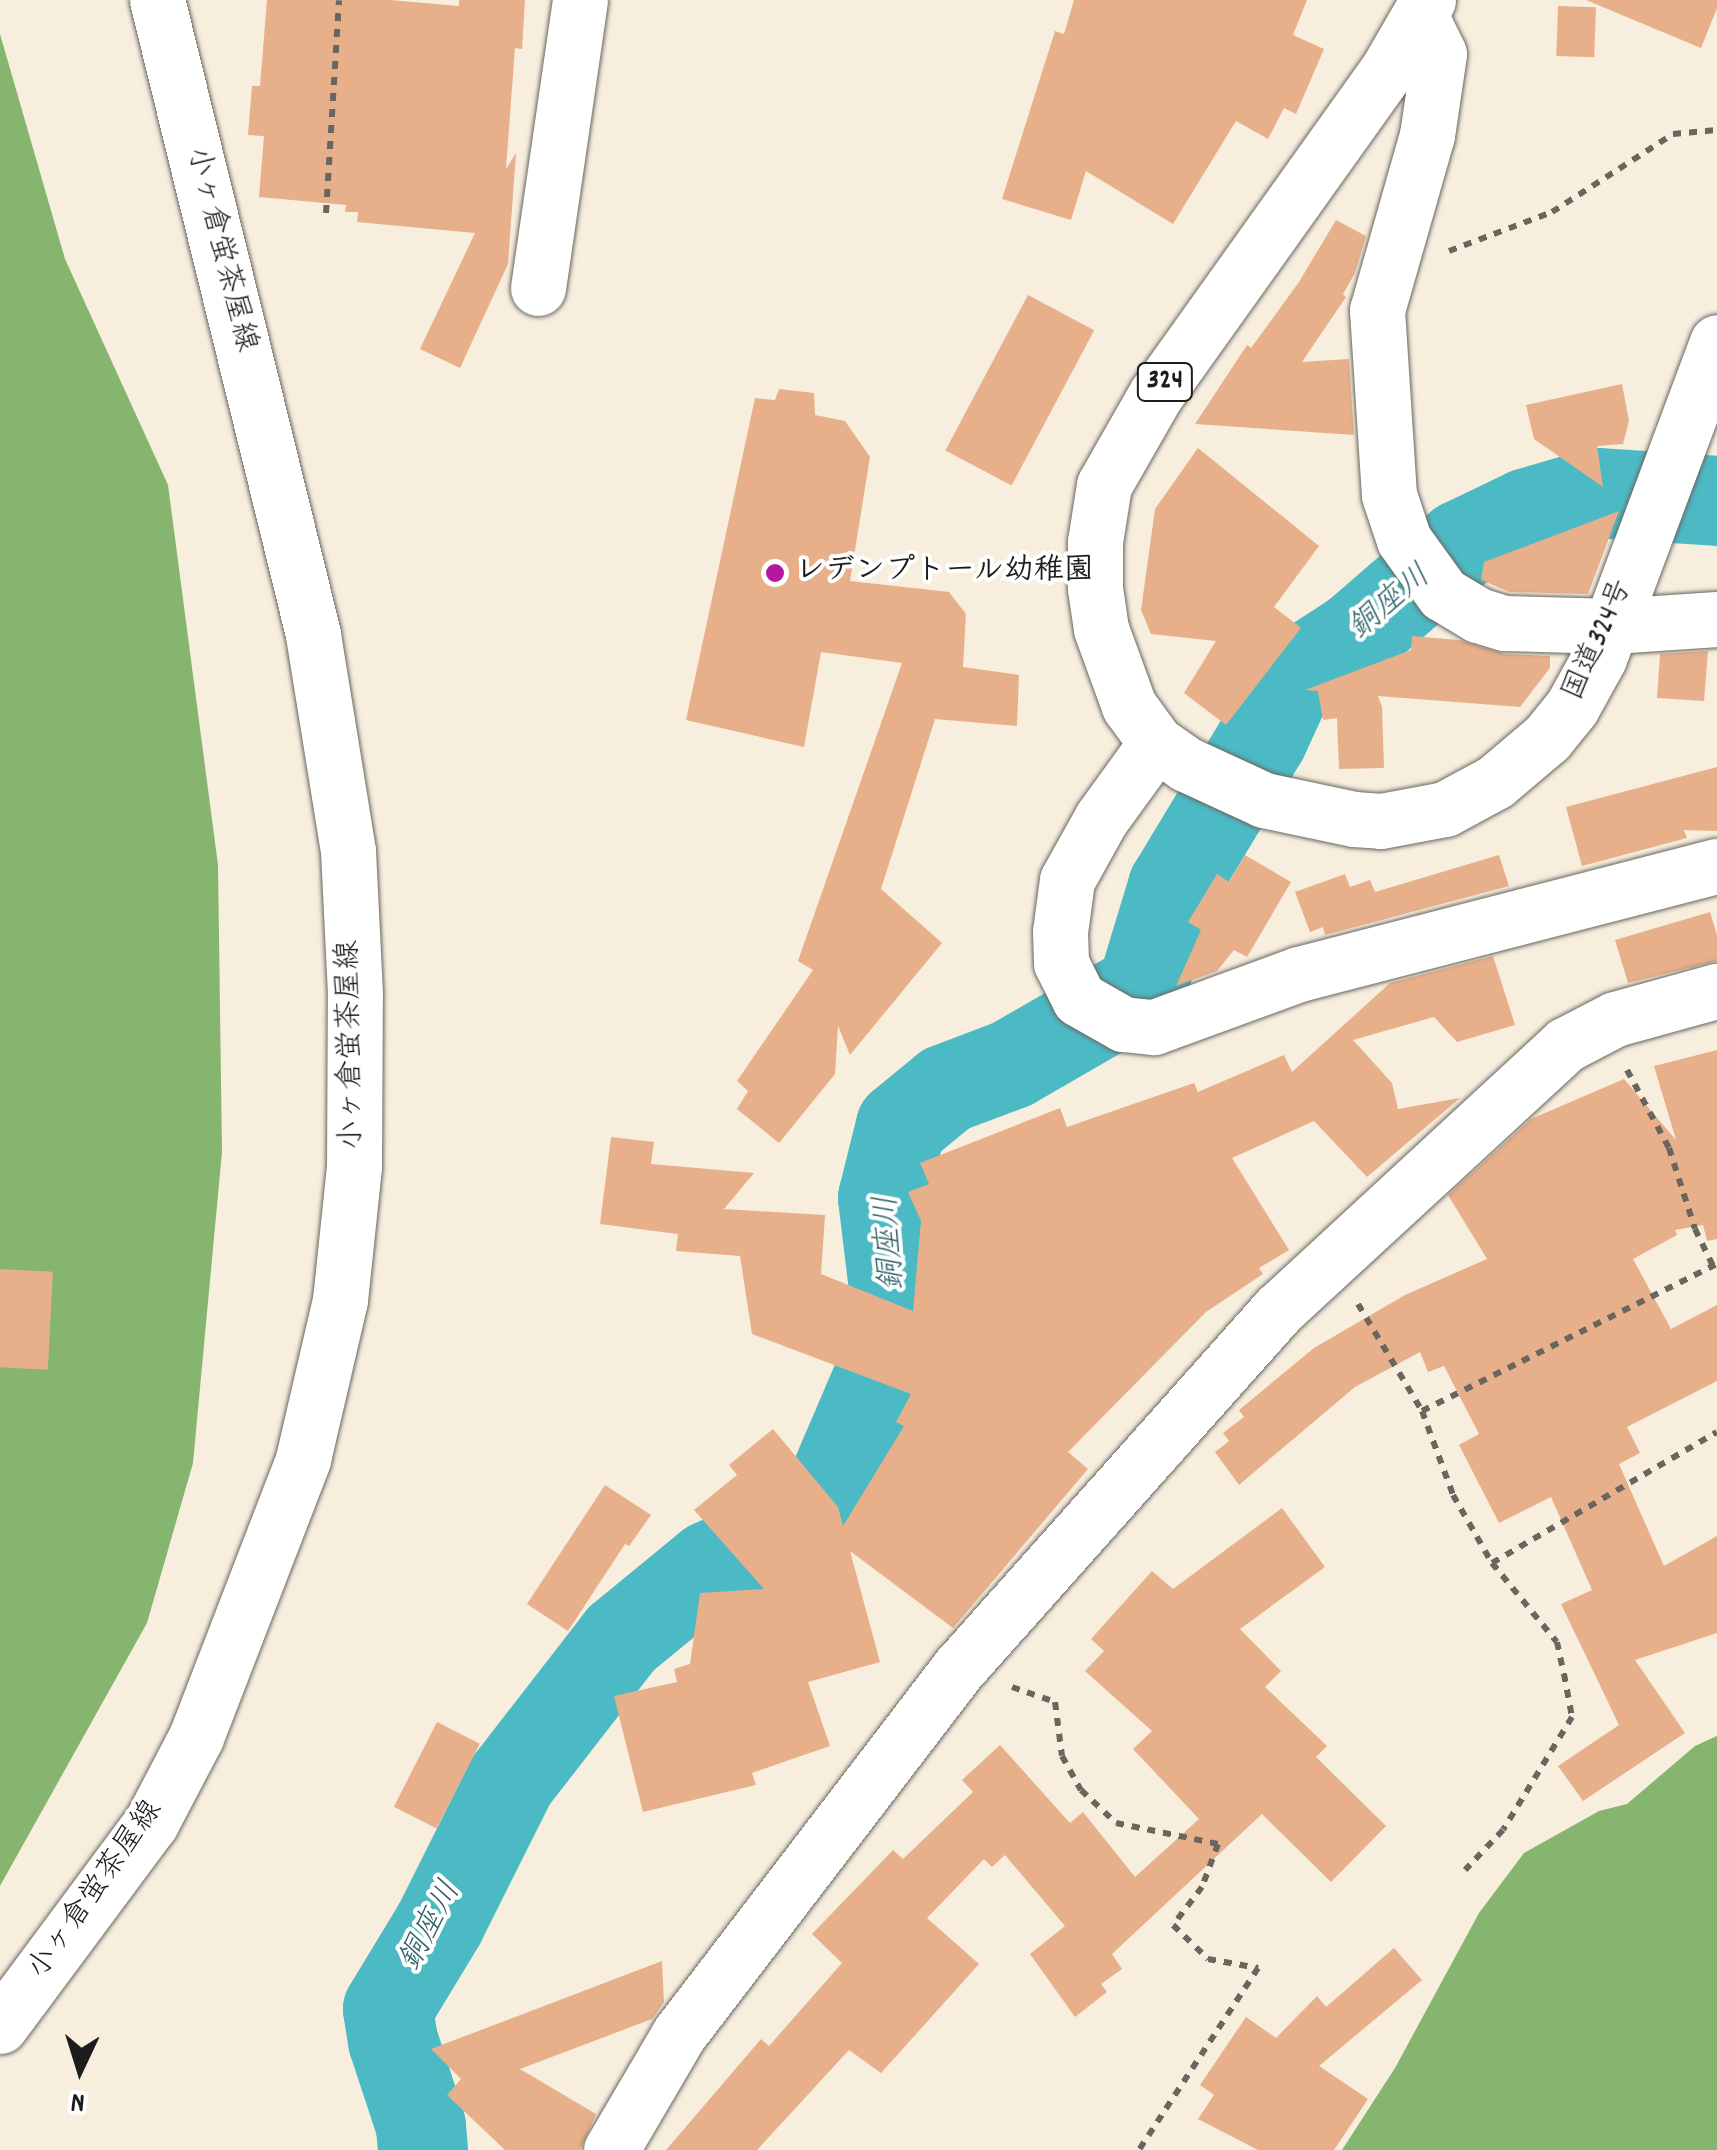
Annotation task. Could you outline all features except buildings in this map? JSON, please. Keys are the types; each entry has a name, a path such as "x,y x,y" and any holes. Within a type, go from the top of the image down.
{"main road":[{"name":"小ヶ倉蛍茶屋線","path":"0,2026 151,1823 196,1737 303,1459 340,1300 354,1166 355,994 348,851 314,634 157,0"},
{"path":"538,288 580,0"},
{"path":"1424,8 1440,54 1428,135 1377,310 1389,496 1404,540 1442,594 1478,615 1505,623 1612,626 1717,619"},
{"name":"国道324号","path":"1424,8 1388,70 1156,394 1104,486 1095,542 1101,629 1129,706 1156,743 1241,789 1381,821 1445,809 1474,796 1547,738 1572,708 1612,626 1717,342"},
{"path":"1156,743 1101,818 1067,880 1061,963 1101,1012 1154,1026 1299,974 1717,866"},
{"path":"610,2150 679,2034 959,1668 1278,1310 1564,1045 1603,1024 1717,991"}],"path":[{"path":"326,213 339,0"},
{"path":"1414,181 1445,253 1552,212 1673,134 1717,130"},
{"path":"1422,1411 1715,1265 1695,1228 1668,1148 1603,1024"},
{"path":"1332,1260 1422,1411 1454,1495 1492,1563 1557,1642 1572,1717 1503,1830 1464,1870"},
{"path":"1492,1563 1717,1432"},
{"path":"959,1668 1055,1702 1062,1756 1081,1790 1116,1823 1218,1844 1202,1887 1172,1926 1208,1959 1258,1968 1138,2150"}],"green space":[{"path":"0,34 65,259 168,485 218,865 222,1152 193,1463 147,1623 0,1886"},
{"path":"1717,1736 1717,2150 1342,2150 1395,2068 1479,1913 1524,1853 1599,1811 1627,1804 1695,1746"}],"waterway":[{"name":"銅座川","path":"423,2150 421,2126 393,2041 388,2009 440,1923 511,1781 621,1639 710,1566 819,1516 894,1341 896,1305 883,1198 901,1126 946,1089 1012,1064 1142,989 1173,887 1263,738 1290,679 1356,636 1461,545 1528,513 1597,493 1717,501"}],"place":[{"name":"レデンプトール幼稚園","path":"775,573"}]}
